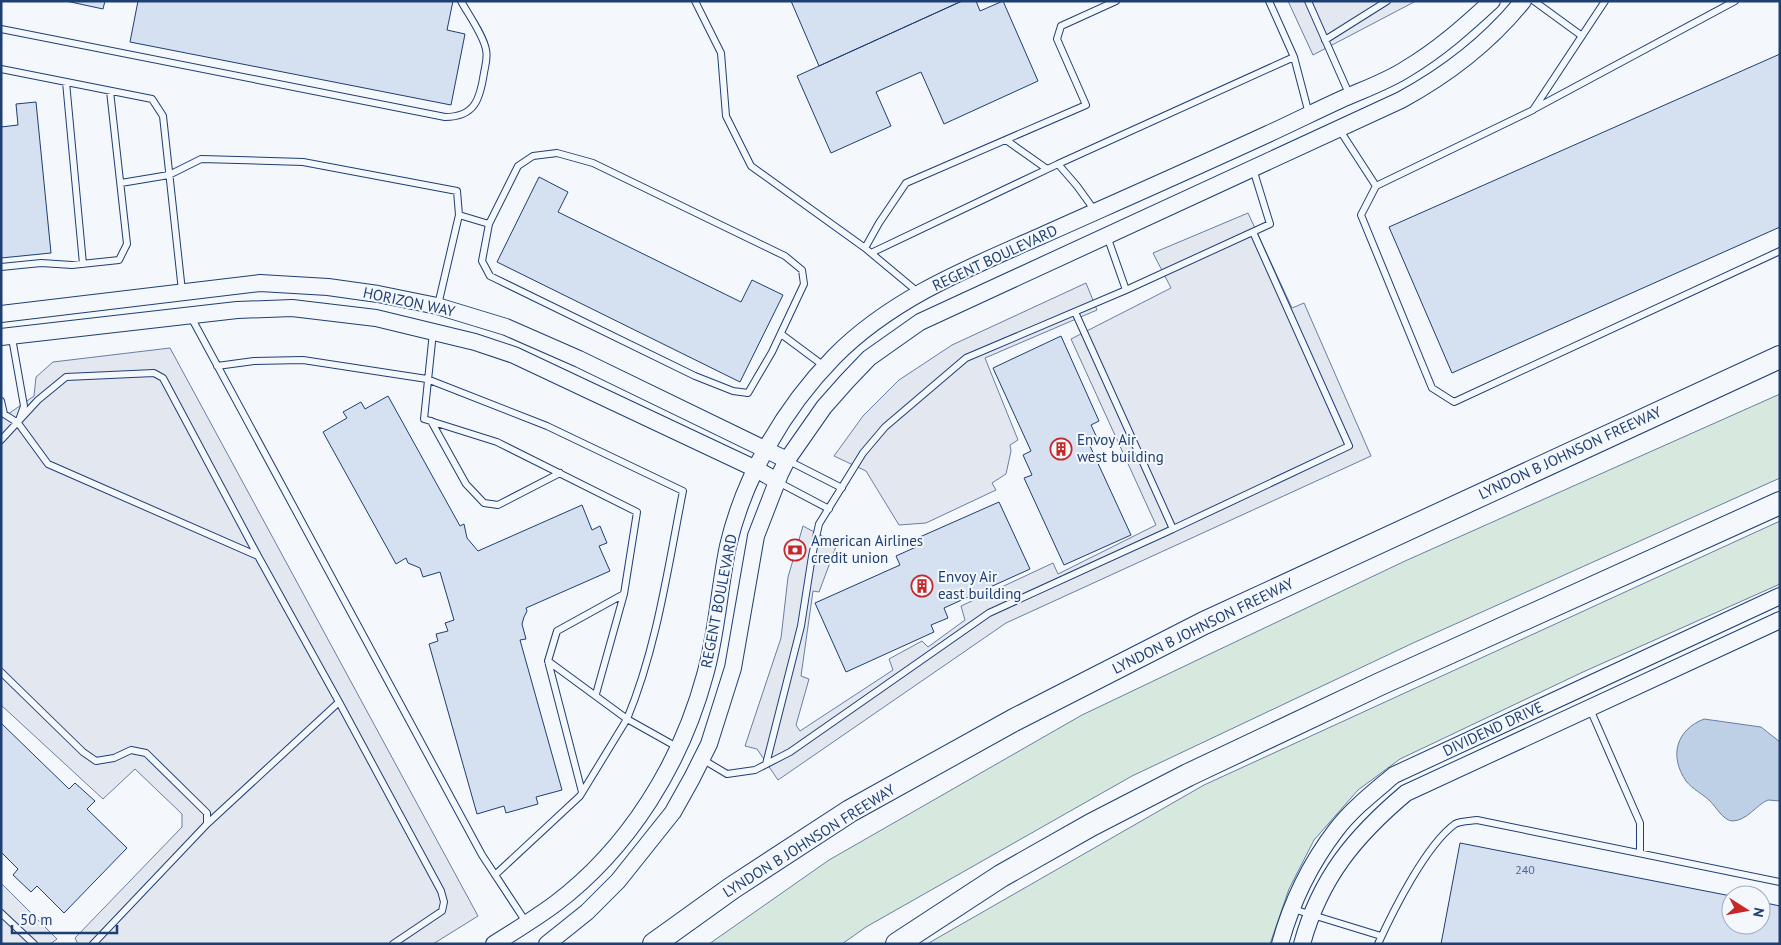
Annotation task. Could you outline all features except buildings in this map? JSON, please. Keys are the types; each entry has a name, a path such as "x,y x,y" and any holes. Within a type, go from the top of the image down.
{"highway":[{"name":"LYNDON B JOHNSON FREEWAY","path":"654,944 732,888 850,811 1014,720 1204,623 1780,355"},
{"path":"898,944 1001,876 1091,825 1188,775 1371,688 1780,503"}],"street":[{"name":"REGENT BOULEVARD","path":"494,944 558,902 618,844 659,787 679,748 705,678 733,526 756,469 765,451 798,401 836,355 878,320 956,273 1096,212 1403,72 1441,46 1492,1"},
{"name":"REGENT BOULEVARD","path":"547,944 587,912 636,860 673,812 702,759 718,719 733,668 756,536 777,481 787,460 824,407 869,358 920,322 1107,234 1339,129 1433,82 1491,36 1523,1"},
{"name":"HORIZON WAY","path":"1,314 260,283 295,284 378,294 437,306 506,327 546,344 787,460"},
{"path":"433,331 437,306"},
{"name":"HORIZON WAY","path":"6,336 237,310 292,308 376,318 475,342 514,356 756,469 777,481"},
{"path":"1,319 6,336"},
{"name":"DIVIDEND DRIVE","path":"1280,944 1292,909 1317,858 1336,829 1362,802 1394,775 1581,688 1777,611"},
{"name":"DIVIDEND DRIVE","path":"1302,944 1312,917 1335,869 1353,842 1406,793 1590,708 1777,611"},
{"path":"1581,688 1590,708"}],"lane":[{"path":"1,29 445,117 458,117 469,111 476,103 481,92 486,60 486,49 461,1"},
{"path":"696,1 721,53 726,116 751,166 868,250 920,294"},
{"path":"868,250 879,223 906,183 1086,105 1056,39 1061,26 1116,1"},
{"path":"1269,1 1294,57 1310,115"},
{"path":"1308,1 1350,96"},
{"path":"1325,40 1387,1"},
{"path":"1534,1 1582,36"},
{"path":"1533,110 1605,1"},
{"path":"1735,1 1533,110 1376,186 1361,214 1432,388 1454,402 1780,251"},
{"path":"868,250 1294,57"},
{"path":"1,69 152,99 163,116 182,291"},
{"path":"66,82 83,264"},
{"path":"1,267 41,263 83,264 119,260 127,244 110,90"},
{"path":"1339,129 1376,186"},
{"path":"1006,140 1047,169"},
{"path":"557,153 593,163 785,256 802,270 804,284 781,334 748,393 725,388 677,368 490,276 482,261 489,224 518,166 533,156 557,153"},
{"path":"121,183 169,175 202,159 303,162 457,191 459,214 437,306"},
{"path":"1058,164 1096,212"},
{"path":"766,764 801,626 819,524 862,453 885,427 966,358 1126,290 1270,224 1252,168"},
{"path":"459,214 489,224"},
{"path":"702,759 727,774 755,770 790,752 989,613 1349,446 1253,232"},
{"path":"1107,234 1126,290"},
{"path":"1075,312 1173,529"},
{"path":"190,315 482,855 527,923"},
{"path":"433,331 424,419 497,442 637,512 624,594 596,694"},
{"path":"781,334 825,367"},
{"path":"6,336 24,406 18,423"},
{"path":"217,366 254,361 303,360 427,379 548,426 683,491 641,687 627,719 582,792 495,875"},
{"path":"1,440 38,400 66,377 154,372 162,378 440,891 444,902 442,911 393,944"},
{"path":"1,400 4,414 18,423 48,464 258,556"},
{"path":"431,421 466,484 484,503 498,505 560,473"},
{"path":"787,460 842,488"},
{"path":"777,481 828,509"},
{"path":"582,792 548,661 557,632 624,594"},
{"path":"548,661 596,694 627,719 679,748"},
{"path":"1,672 82,752 96,761 114,758 131,750 146,753 207,813 207,824"},
{"path":"93,944 207,824 339,702"},
{"path":"1590,708 1640,823 1640,853"},
{"path":"1378,944 1427,854 1456,823 1477,820 1503,824 1780,882"},
{"path":"1292,909 1312,917 1381,936"},
{"path":"1,913 34,944"}],"shaded area":[{"path":"1288,1 1416,1 1313,55"},
{"path":"1248,213 1292,308 1304,303 1371,456 1006,623 778,780 757,749 745,746 781,638 788,577 803,526 837,544 819,592 813,591 801,676 809,679 796,725 800,731 893,670 889,659 922,641 928,647 965,620 961,606 1053,563 1058,574 1156,525 1071,339 1171,288 1153,253"},
{"path":"1086,283 1097,310 985,358 1018,440 1010,445 1011,451 1006,474 992,483 996,490 926,523 899,525 866,471 834,456 863,416 899,380 952,345"},
{"path":"170,348 478,916 433,944 78,944 75,938 182,827 182,814 135,769 103,799 1,705 1,419 34,396 36,377 53,362"},
{"path":"1780,394 1780,478 1413,643 1132,776 866,927 842,944 709,944 829,860 1082,715 1405,561"},
{"path":"1780,521 1780,584 1583,672 1400,759 1358,790 1314,840 1289,889 1270,944 927,944 1204,785"},
{"path":"1,883 57,939 50,944 1,944"}],"water":[{"path":"1704,719 1761,727 1780,742 1780,801 1768,800 1747,816 1732,821 1723,816 1710,801 1688,784 1678,762 1678,745 1687,730"}],"place":[{"name":"Envoy Air west building","path":"1061,449"},
{"name":"American Airlines credit union","path":"795,550"},
{"name":"Envoy Air east building","path":"922,586"}]}
